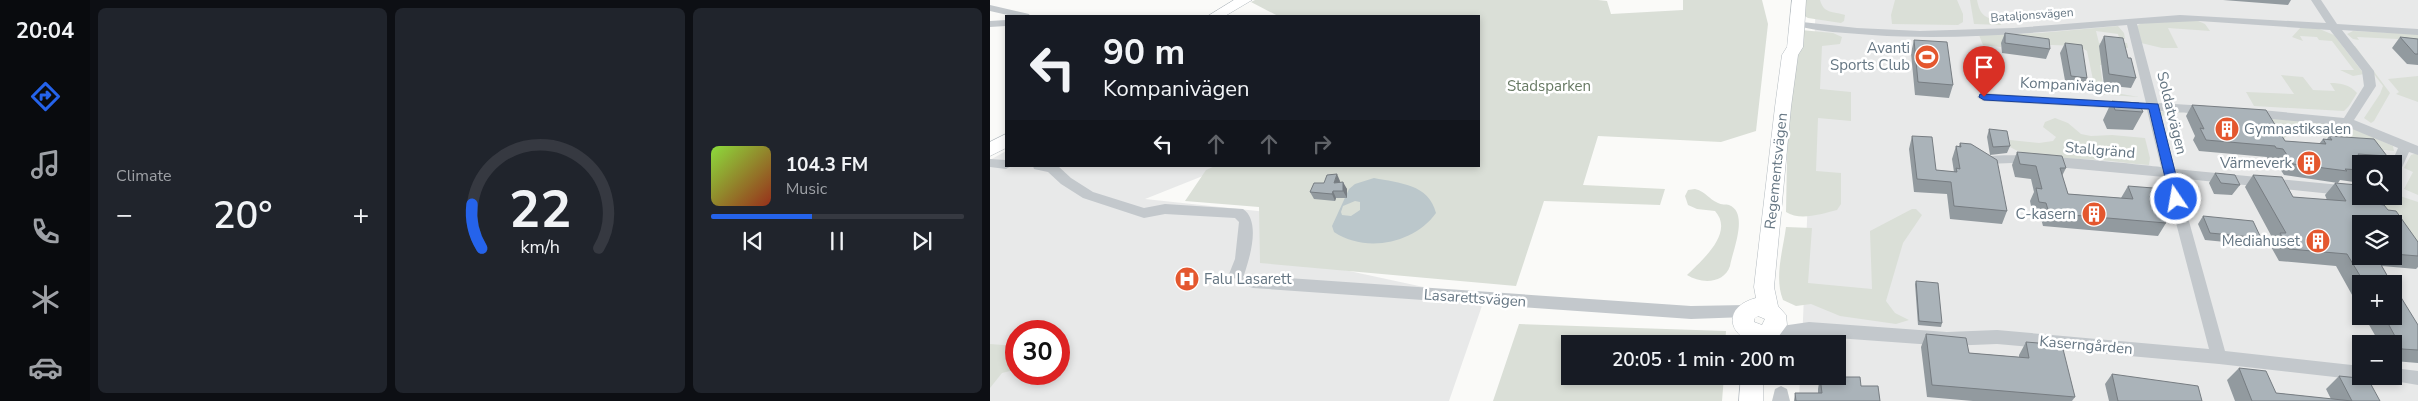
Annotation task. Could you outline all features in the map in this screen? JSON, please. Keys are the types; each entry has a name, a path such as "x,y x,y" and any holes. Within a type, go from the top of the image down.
{"main road":[{"path":"1217,15 1245,0"},
{"name":"Regementsvägen","path":"1757,326 1764,288 1790,55 1795,47 1789,0"},
{"name":"Regementsvägen","path":"1792,23 1799,0"},
{"path":"990,144 1005,136"},
{"path":"994,161 1005,142"},
{"path":"1751,401 1752,385"}],"street":[{"path":"2316,0 2333,26 2368,71 2370,86 2347,122"},
{"path":"990,8 1021,15"},
{"name":"Bataljonsvägen","path":"1792,23 1854,31 1923,33 2042,30 2131,21 2199,18 2418,32"},
{"name":"Soldatvägen","path":"2131,21 2154,106 2154,116 2219,357"},
{"path":"990,24 1005,23"},
{"name":"Kompanivägen","path":"1984,97 2218,111"},
{"path":"2236,112 2347,122 2418,151"},
{"path":"2401,155 2405,146"},
{"name":"Stallgränd","path":"1986,160 2012,159 2114,167 2352,191"},
{"name":"Lasarettsvägen","path":"1046,167 1052,168 1066,181 1088,195 1144,213 1165,208 1238,214 1244,217 1246,222 1242,277 1253,282 1647,308 1705,314 1757,326"},
{"name":"Kaserngården","path":"1757,326 1947,339 1997,337 2352,371"},
{"path":"2402,377 2418,378"}],"shaded area":[{"path":"1816,0 2418,0 2418,401 1799,401 1800,385 1846,385 1846,335 1802,335"},
{"name":"Falu Lasarett","path":"1005,152 1005,167 1225,167 1145,199 1267,212 1284,257 1484,300 1449,401 990,401 990,160"},
{"path":"1374,178 1412,187 1420,190 1427,196 1436,213 1427,224 1415,232 1388,242 1360,242 1346,238 1334,232 1332,226 1349,189 1355,184","holes":["1355,201 1360,202 1360,210 1351,216 1342,215 1343,206"]}],"green space":[{"name":"Stadsparken","path":"1255,0 1598,0 1607,1 1611,14 1683,10 1683,0 1762,0 1768,24 1756,131 1721,142 1598,136 1583,185 1665,189 1660,205 1544,201 1516,286 1260,263 1259,207 1185,201 1206,170 1213,167 1480,167 1480,15 1276,15 1251,2"},
{"path":"1802,0 1820,0 1826,10 1845,15 1844,21 1841,23 1808,18 1803,15"},
{"path":"1895,0 1957,0 1963,14 1963,22 1958,25 1892,24 1891,15"},
{"path":"1970,0 1977,0 1982,13 2000,22 2001,25 1974,24"},
{"path":"2196,20 2205,24 2210,31 2168,28 2178,48 2162,48 2141,43 2137,26 2141,23"},
{"path":"2118,26 2124,33 2125,39 2119,38 2118,34 2096,31 2099,43 2124,47 2124,43 2127,43 2128,48 2102,45 2103,65 2100,65 2104,91 2139,97 2096,94 2087,51 2079,46 2001,43 2001,47 1983,45 1979,35 2040,33"},
{"path":"2301,27 2317,28 2334,35 2364,74 2353,76 2340,70 2354,70 2332,41 2319,40 2317,37 2300,36 2303,41 2292,37"},
{"path":"1801,30 1833,33 1842,37 1840,44 1822,46 1820,89 1851,92 1851,121 1818,118 1816,171 1841,173 1841,204 1837,210 1818,215 1798,216 1786,212 1788,102"},
{"path":"2353,31 2418,34 2418,40 2357,37 2359,40 2353,39 2347,34"},
{"path":"2352,46 2355,46 2390,93 2371,123 2364,118 2380,94 2383,86"},
{"path":"2281,75 2303,77 2313,90 2335,91 2330,83 2334,83 2348,86 2357,93 2344,111 2254,106 2246,92 2294,94"},
{"path":"2418,76 2418,102 2396,94 2399,92 2388,79"},
{"path":"2167,110 2322,121 2331,128 2332,133 2325,138 2315,125 2296,123 2302,133 2285,137 2285,142 2184,112 2161,116 2161,112"},
{"path":"2055,118 2068,123 2081,134 2145,138 2150,158 2149,165 2104,160 2041,157 2020,152 2010,147 2010,140 2039,143 2053,141 2056,137 2043,127 2045,122"},
{"path":"2348,127 2393,146 2394,151 2375,149 2340,137"},
{"path":"2418,154 2418,195 2404,189 2413,172 2404,168 2411,155"},
{"path":"1695,189 1719,204 1729,205 1735,209 1738,216 1738,232 1730,266 1723,276 1712,281 1699,280 1687,275 1714,246 1721,228 1720,219 1715,211 1697,209 1688,205 1685,196 1688,190"},
{"path":"2402,197 2418,202 2418,244 2402,228 2402,215 2388,215 2380,205 2402,205"},
{"path":"1912,209 1916,209 1922,215 1903,243 1886,301 1895,313 1909,320 1896,324 1840,316 1811,304 1796,306 1783,300 1780,291 1779,273 1786,227 1812,228 1808,283 1872,289 1870,231"},
{"path":"1519,324 1726,331 1726,335 1561,335 1561,385 1723,385 1722,401 1493,401"},
{"path":"990,344 1005,345 1005,372 1002,373 990,388"}],"building":[{"path":"2005,33 2049,39 2050,49 2005,43"},
{"path":"2104,36 2123,38 2136,78 2109,74"},
{"path":"2400,37 2418,39 2418,54 2415,54"},
{"path":"1914,40 1947,42 1953,85 1918,82"},
{"path":"2065,43 2082,45 2087,78 2071,76"},
{"path":"2112,101 2139,103 2143,112 2115,110"},
{"path":"2192,105 2266,110 2285,141 2326,144 2323,139 2332,140 2329,136 2374,139 2386,155 2352,155 2352,169 2345,169 2347,171 2293,164 2283,149 2276,148 2275,146 2206,140 2200,128 2204,129"},
{"path":"1989,129 2007,131 2010,146 1993,147"},
{"path":"1912,136 1932,137 1936,170 1957,172 1956,168 1960,169 1956,146 1961,147 1960,143 1971,144 1997,160 2007,211 1954,206 1951,182 1917,179"},
{"path":"2017,152 2062,156 2066,168 2060,168 2068,194 2133,199 2128,186 2153,188 2158,199 2163,199 2170,215 2163,215 2166,223 2049,213 2046,203 2039,202 2036,188 2042,189 2036,166 2020,164"},
{"path":"2215,173 2235,175 2240,185 2221,183"},
{"path":"1337,174 1334,183 1343,182 1343,191 1333,191 1332,194 1310,192 1314,183 1324,183 1327,175"},
{"path":"2253,175 2282,177 2293,197 2346,201 2335,183 2352,184 2352,205 2384,205 2388,210 2396,211 2399,215 2352,215 2352,262 2347,254 2289,249 2280,233 2286,233"},
{"path":"2203,216 2253,221 2261,238 2210,233"},
{"path":"2402,219 2418,242 2418,256 2402,255"},
{"path":"2354,265 2381,265 2387,275 2360,275"},
{"path":"1916,281 1938,283 1942,323 1919,321"},
{"path":"2402,299 2418,325 2418,350 2402,349 2402,335 2394,335 2389,325 2402,325"},
{"path":"1926,334 1966,338 1969,353 2029,358 2026,342 2062,345 2075,397 1932,385"},
{"path":"2239,368 2266,371 2276,393 2352,401 2252,401"},
{"path":"2112,374 2198,386 2202,401 2118,401"},
{"path":"2339,376 2352,377 2352,385 2371,385 2380,401 2352,401"},
{"path":"1846,377 1860,377 1861,386 1878,386 1880,401 1796,401 1795,393 1822,393 1821,385 1846,385"}],"place":[{"name":"Avanti Sports Club","path":"1927,57"},
{"name":"Gymnastiksalen","path":"2227,129"},
{"name":"Värmeverk","path":"2309,163"},
{"name":"C-kasern","path":"2094,214"},
{"name":"Mediahuset","path":"2318,241"},
{"name":"Falu Lasarett","path":"1187,279"}],"route":[{"path":"1984,97 2154,106 2154,116 2176,199"}]}
